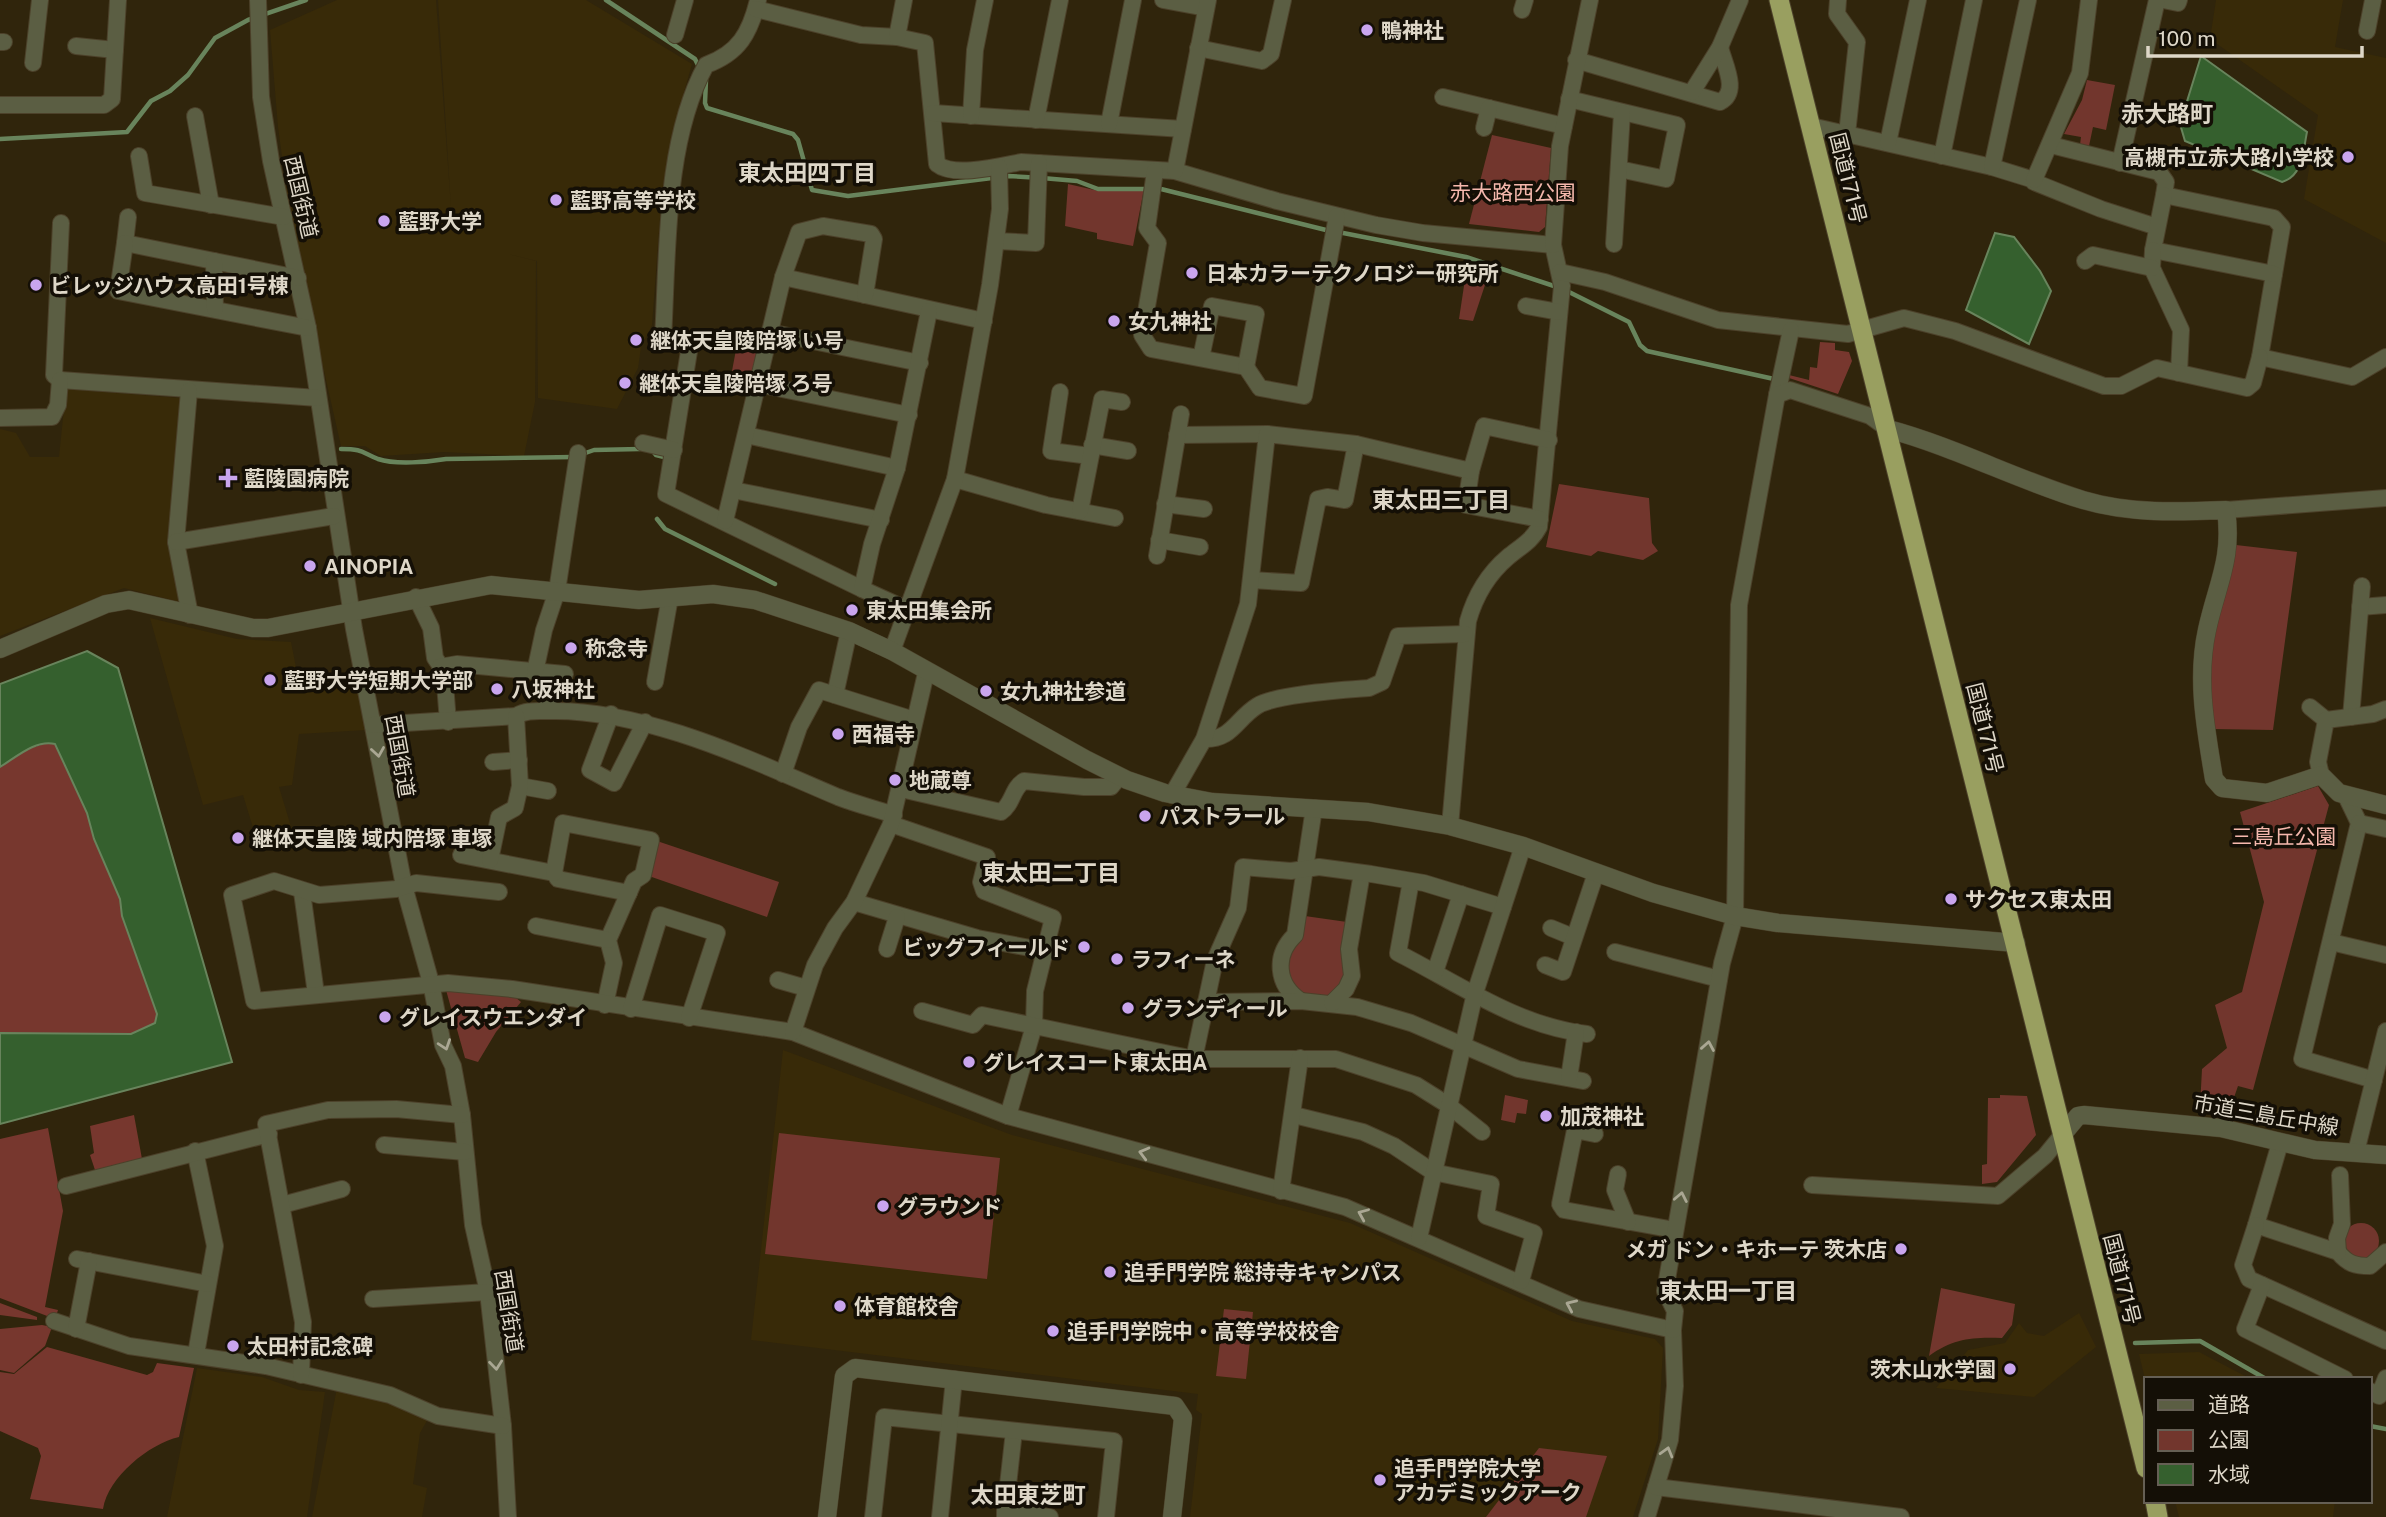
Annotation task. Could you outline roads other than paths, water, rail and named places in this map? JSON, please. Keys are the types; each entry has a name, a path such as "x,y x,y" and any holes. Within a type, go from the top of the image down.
{"highway":[{"name":"国道171号","path":"1779,0 2144,1460"}],"street":[{"path":"33,63 40,0"},
{"path":"0,105 104,105 112,99 118,0"},
{"name":"西国街道","path":"258,0 261,97 271,161 308,328 334,516 404,886 431,983 443,1045 453,1066 463,1115 473,1226 488,1292 503,1426 508,1517"},
{"path":"675,35 685,0"},
{"path":"897,37 904,0"},
{"path":"971,116 975,50 985,0"},
{"path":"1036,120 1060,0"},
{"path":"1109,124 1133,0"},
{"path":"1163,0 1207,4 1175,171"},
{"path":"1198,48 1262,61 1271,54 1283,0"},
{"path":"1450,826 1465,634 1483,587 1499,566 1531,540 1540,519 1559,312 1560,272 1553,245 1564,126 1590,0"},
{"path":"1692,92 1720,47 1740,0"},
{"path":"1838,0 1837,14 1857,42 1847,134"},
{"path":"1888,143 1918,0"},
{"path":"1942,156 1974,0"},
{"path":"1992,167 2028,0"},
{"path":"2034,180 2080,73 2089,0"},
{"path":"2120,163 2157,0"},
{"path":"2163,0 2178,4 2179,0"},
{"path":"2367,31 2373,0"},
{"path":"906,609 666,494 690,345 663,339 671,199 681,138 703,71 732,53 744,37 757,4 861,35 922,41 928,47 937,163 942,168 999,167 1021,162 1175,171 1337,216 1423,233 1553,245"},
{"path":"76,46 115,50"},
{"path":"1576,60 1692,92 1716,102 1728,96 1731,85 1720,47"},
{"path":"1443,97 1564,126"},
{"path":"1569,99 1677,125 1666,179 1619,169"},
{"path":"1484,128 1489,108"},
{"path":"933,113 1183,129"},
{"path":"1614,244 1622,113"},
{"path":"195,116 211,205"},
{"path":"1811,126 1992,167 2034,180 2101,209 2157,227"},
{"path":"2051,145 2159,173 2166,182 2152,268 2181,330 2179,373"},
{"path":"138,156 145,192 285,217"},
{"path":"996,241 1036,243 1039,163"},
{"path":"892,651 956,480 996,241 1000,209 999,167"},
{"path":"1155,170 1147,228 1158,243 1142,335 1151,349 1246,367"},
{"path":"1560,272 1614,285 1717,320 1791,330 1848,334 1904,318 1955,331 2104,386 2121,386 2157,368 2247,388 2253,383 2260,357 2282,227 2274,218 2164,195"},
{"path":"1212,306 1256,314 1246,367 1260,388 1304,396 1337,216"},
{"path":"128,217 118,291 308,328"},
{"path":"61,223 54,375 60,380 318,398"},
{"path":"725,521 769,331 783,277 799,232 823,226 872,234 874,239 865,295"},
{"path":"125,243 298,278"},
{"path":"2153,250 2274,274"},
{"path":"2085,261 2093,255 2152,268"},
{"path":"214,261 215,309"},
{"path":"783,277 984,321"},
{"path":"1201,358 1216,289"},
{"path":"1526,306 1559,312"},
{"path":"862,589 897,468 929,311"},
{"path":"1647,1517 1670,1440 1675,1386 1675,1311 1665,1292 1719,979 1735,916 1739,605 1791,330"},
{"path":"769,331 920,363"},
{"path":"2260,357 2352,377 2386,357"},
{"path":"0,418 51,416 58,405 60,380"},
{"path":"758,384 909,415"},
{"path":"1777,395 1790,390 1870,416 1888,429 1962,452 2083,500 2137,511 2226,510 2386,498"},
{"path":"189,391 176,542 190,615"},
{"path":"1060,393 1051,452 1128,451"},
{"path":"1080,511 1102,399 1122,402"},
{"path":"1181,414 1158,548 1200,547"},
{"path":"1540,519 1466,505 1471,471 1484,426 1549,440"},
{"path":"1177,435 1267,434 1356,444 1471,471"},
{"path":"1172,795 1204,739 1248,604 1267,434"},
{"path":"746,435 897,468"},
{"path":"643,443 674,450"},
{"path":"1251,580 1301,583 1318,499 1327,496 1345,500 1356,444"},
{"path":"548,711 550,673 544,630 557,591 577,455"},
{"path":"956,480 1115,518"},
{"path":"733,490 881,520"},
{"path":"1166,504 1204,509"},
{"path":"2226,510 2229,553 2207,630 2203,657 2202,706 2214,779 2222,788 2267,793 2321,775"},
{"path":"176,542 334,516"},
{"path":"0,649 106,604 129,600 190,615 268,628 491,584 639,600 713,594 755,600 849,631 892,651 926,673 1119,777 1172,795 1223,803 1382,814 1450,826 1522,846 1596,873 1735,916 1779,923 2016,943"},
{"path":"2351,717 2362,586"},
{"path":"416,597 431,628 440,667 444,671 448,722"},
{"path":"655,682 670,597"},
{"path":"2360,607 2386,605"},
{"path":"835,695 849,631"},
{"path":"1204,739 1228,734 1251,710 1270,701 1369,688 1382,682 1398,636 1465,634"},
{"path":"440,667 457,664 550,673"},
{"path":"793,1032 806,988 830,935 854,902 893,820 926,673"},
{"path":"783,774 799,727 819,690 914,720"},
{"path":"2310,707 2326,720 2386,709"},
{"path":"373,725 516,716 524,711 611,714 645,722 783,774 987,857 981,882 984,891 1053,918 1034,1000 1034,1026 1008,1116"},
{"path":"611,714 590,770 614,783 645,722"},
{"path":"490,860 499,817 516,808 520,786 516,716"},
{"path":"2326,720 2318,762 2321,775 2346,796 2360,823 2302,1059 2374,1080"},
{"path":"493,762 519,760"},
{"path":"901,789 1001,812 1024,781 1111,787 1119,777"},
{"path":"520,786 548,791"},
{"path":"2346,796 2386,805"},
{"path":"1301,1000 1284,984 1280,967 1284,949 1295,935 1314,808"},
{"path":"605,1004 614,968 608,940 629,893 634,881 643,875 652,840 563,823 554,873 558,879 629,893"},
{"path":"2360,823 2386,829"},
{"path":"1419,1238 1475,993 1522,846"},
{"path":"461,855 554,873"},
{"path":"1194,1059 1215,960 1238,908 1243,867 1319,867 1362,873 1411,881 1503,906"},
{"path":"1332,1003 1346,989 1352,976 1349,949 1362,873"},
{"path":"1545,965 1563,972 1596,873"},
{"path":"499,892 430,883 319,895 274,881 232,895 254,1001 431,983 512,989 793,1032 1008,1116 1345,1206 1521,1281 1579,1309 1673,1330"},
{"path":"1206,1002 1301,1000 1332,1003 1393,1017 1518,1069 1576,1079 1581,1033 1528,1019 1398,953 1411,881"},
{"path":"302,891 316,994"},
{"path":"1435,972 1461,894"},
{"path":"854,902 977,938 1046,951"},
{"path":"631,1009 660,915 717,933 689,1018"},
{"path":"887,949 897,916"},
{"path":"536,926 608,940"},
{"path":"1552,928 1573,937"},
{"path":"2331,942 2386,955"},
{"path":"1615,952 1719,979"},
{"path":"778,980 806,988"},
{"path":"922,1011 973,1025 982,1015 1194,1059 1326,1056 1416,1085 1448,1105 1482,1132"},
{"path":"2356,1152 2386,1031"},
{"path":"1282,1191 1300,1058"},
{"path":"301,1375 303,1322 266,1124 328,1110 396,1110 463,1115"},
{"path":"1294,1115 1363,1132 1394,1146 1433,1172 1491,1184 1486,1216 1534,1233 1521,1281"},
{"name":"市道三島丘中線","path":"2063,1134 2078,1116 2084,1115 2221,1128 2315,1150 2386,1155"},
{"path":"1595,1134 1575,1130 1560,1204 1564,1210 1675,1230"},
{"path":"66,1186 269,1134"},
{"path":"1812,1185 1998,1196 2045,1156 2063,1134"},
{"path":"2280,1143 2243,1265 2249,1279 2386,1341"},
{"path":"384,1145 465,1152"},
{"path":"195,1152 215,1247 196,1354"},
{"path":"1618,1174 1615,1190 1628,1222"},
{"path":"2338,1252 2337,1238 2342,1224 2340,1175"},
{"path":"282,1205 342,1189"},
{"path":"2256,1225 2338,1252 2346,1262 2357,1266 2370,1266 2386,1252"},
{"path":"76,1329 83,1260 208,1284"},
{"path":"2262,1285 2245,1329 2341,1377"},
{"path":"373,1299 488,1292"},
{"path":"54,1321 129,1346 196,1354 301,1375 390,1395 438,1416 503,1426"},
{"path":"827,1517 847,1371 856,1368 1175,1406 1183,1418 1172,1517"},
{"path":"2372,1392 2379,1396 2386,1378"},
{"path":"940,1517 954,1379"},
{"path":"873,1517 884,1417 1114,1441 1106,1517"},
{"path":"1014,1431 1005,1515 1050,1517"},
{"path":"1657,1487 1900,1517"}],"water":[{"path":"2201,56 2307,132 2301,162 2289,179 2282,182 2185,141 2180,124"},
{"path":"1995,233 2014,237 2040,271 2051,291 2029,344 1966,310"},
{"path":"87,651 118,668 232,1062 0,1124 0,1033 131,1034 155,1023 157,1014 122,916 120,899 94,839 87,813 55,744 40,744 0,767 0,684"}],"waterway":[{"path":"0,139 127,132 151,101 170,91 188,75 215,38 248,20 306,0"},
{"path":"606,0 695,59 700,69"},
{"path":"706,80 707,108 793,134 798,140 812,190 848,196 1008,176 1042,178 1077,181 1098,189 1161,189 1330,231"},
{"path":"1338,232 1466,257 1557,287"},
{"path":"1565,290 1629,322 1640,345 1647,351 1774,379"},
{"path":"341,449 358,450 385,461 403,462 574,457 594,450 640,449"},
{"path":"652,450 656,455 668,458"},
{"path":"657,519 665,529 775,584"},
{"path":"2135,1343 2200,1341 2263,1377"},
{"path":"2372,1426 2386,1429"}],"place":[{"name":"鴨神社","path":"1367,30"},
{"name":"高槻市立赤大路小学校","path":"2348,157"},
{"name":"藍野高等学校","path":"556,200"},
{"name":"藍野大学","path":"384,221"},
{"name":"日本カラーテクノロジー研究所","path":"1192,273"},
{"name":"ビレッジハウス高田1号棟","path":"36,285"},
{"name":"女九神社","path":"1114,321"},
{"name":"継体天皇陵陪塚 い号","path":"636,340"},
{"name":"継体天皇陵陪塚 ろ号","path":"625,383"},
{"name":"藍陵園病院","path":"228,478"},
{"name":"AINOPIA","path":"310,566"},
{"name":"東太田集会所","path":"852,610"},
{"name":"称念寺","path":"571,648"},
{"name":"藍野大学短期大学部","path":"270,680"},
{"name":"八坂神社","path":"497,689"},
{"name":"女九神社参道","path":"986,691"},
{"name":"西福寺","path":"838,734"},
{"name":"地蔵尊","path":"895,780"},
{"name":"パストラール","path":"1145,816"},
{"name":"継体天皇陵 域内陪塚 車塚","path":"238,838"},
{"name":"サクセス東太田","path":"1951,899"},
{"name":"ビッグフィールド","path":"1084,947"},
{"name":"ラフィーネ","path":"1117,959"},
{"name":"グランディール","path":"1128,1008"},
{"name":"グレイスウエンダイ","path":"385,1017"},
{"name":"グレイスコート東太田A","path":"969,1062"},
{"name":"加茂神社","path":"1546,1116"},
{"name":"グラウンド","path":"883,1206"},
{"name":"メガ ドン・キホーテ 茨木店","path":"1901,1249"},
{"name":"追手門学院 総持寺キャンパス","path":"1110,1272"},
{"name":"体育館校舎","path":"840,1306"},
{"name":"追手門学院中・高等学校校舎","path":"1053,1331"},
{"name":"太田村記念碑","path":"233,1346"},
{"name":"茨木山水学園","path":"2010,1369"},
{"name":"追手門学院大学 アカデミックアーク","path":"1380,1480"}],"district":[{"name":"赤大路町","path":"2167,113"},
{"name":"東太田四丁目","path":"807,172"},
{"name":"東太田三丁目","path":"1441,499"},
{"name":"東太田二丁目","path":"1051,872"},
{"name":"東太田一丁目","path":"1728,1290"},
{"name":"太田東芝町","path":"1028,1494"}],"park label":[{"name":"赤大路西公園","path":"1513,192"},
{"name":"三島丘公園","path":"2284,836"}]}
